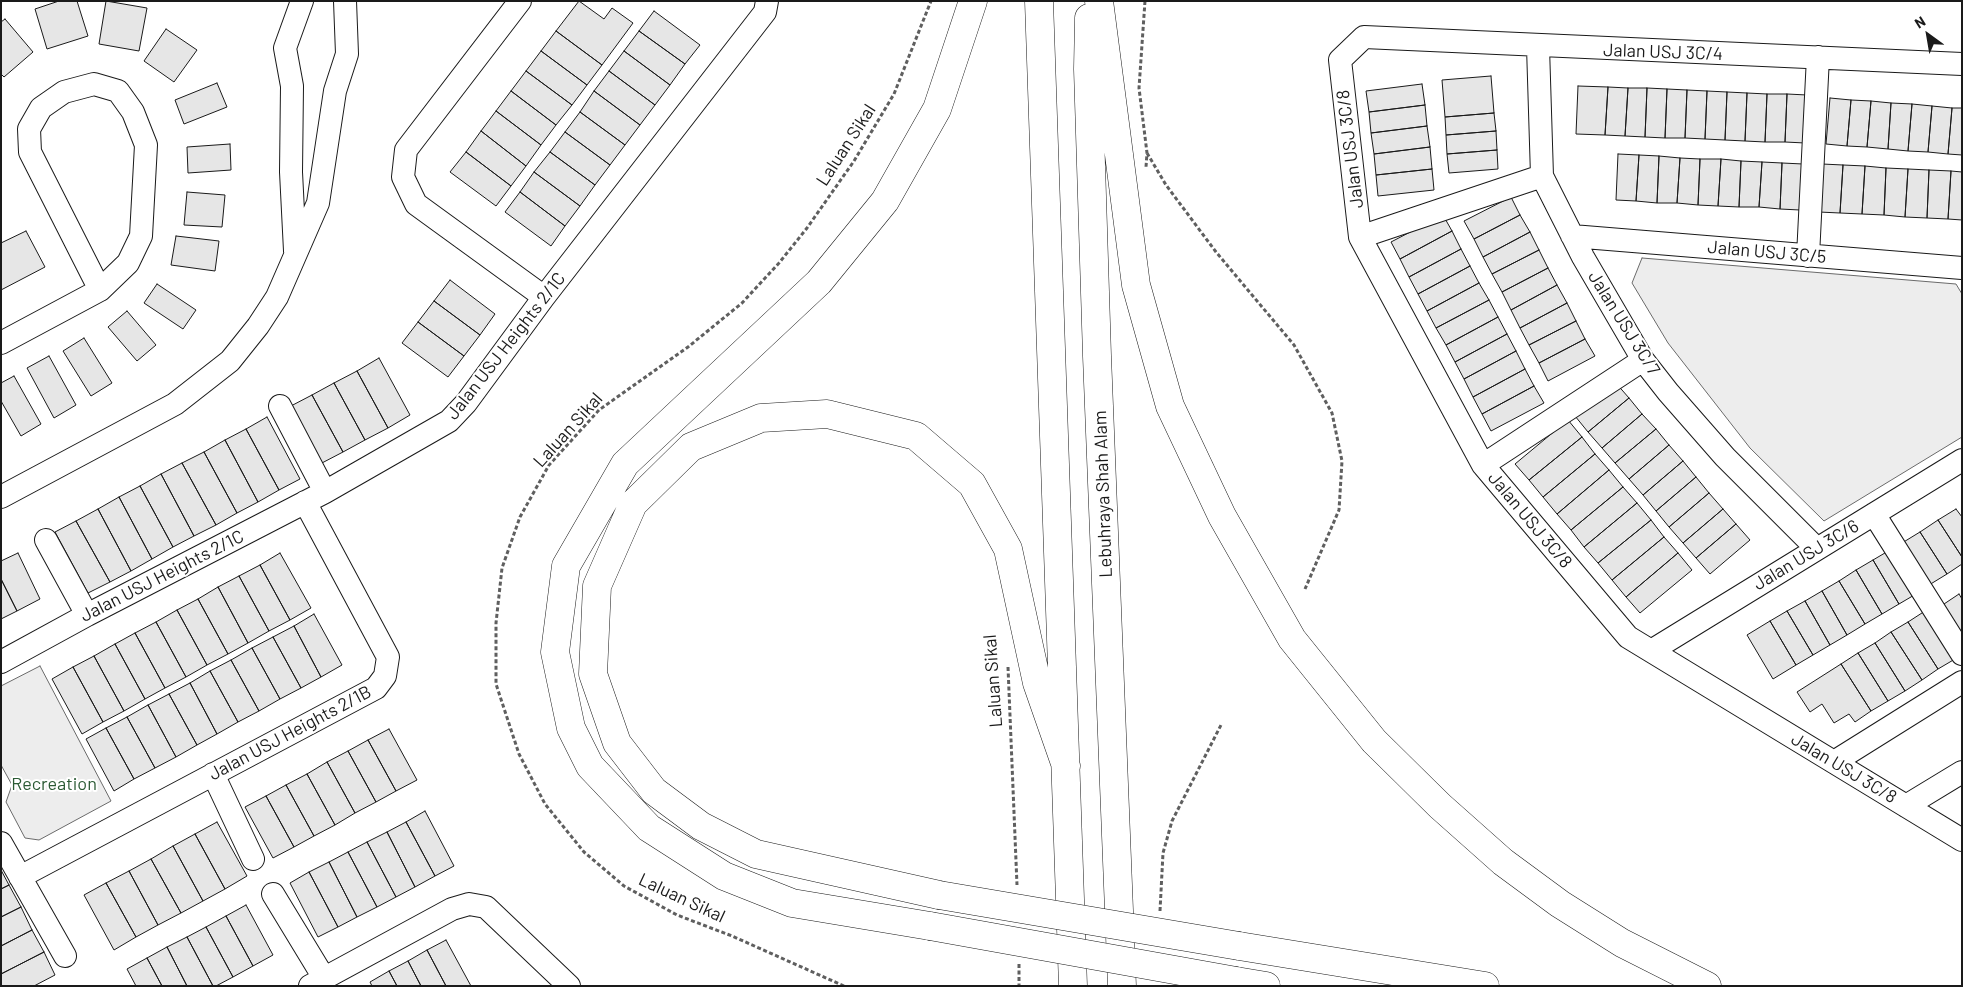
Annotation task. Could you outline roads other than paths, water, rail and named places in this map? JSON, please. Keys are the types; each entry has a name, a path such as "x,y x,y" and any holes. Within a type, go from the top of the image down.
{"highway":[{"path":"973,1 937,109 885,201 819,282 625,464 566,566 555,652 571,728 590,766 649,828 724,876 792,903 1266,986"},
{"path":"1039,1 1073,986"},
{"name":"Lebuhraya Shah Alam","path":"1089,1 1088,68 1097,356 1122,986"},
{"path":"1100,1 1136,285 1170,406 1222,516 1292,639 1374,742 1440,806 1503,862 1560,904 1622,943 1706,986"},
{"path":"1066,766 1037,683 1008,549 972,484 916,436 827,414 761,418 691,447 632,504 597,586 593,674 617,742 654,791 701,826 756,854 939,896 1485,986"}],"street":[{"path":"296,257 291,172 292,86 285,48 302,1"},
{"path":"1,497 175,404 230,361 272,304 296,257 318,203 335,92 347,54 345,1"},
{"path":"520,1 406,150 403,177 416,204 544,297"},
{"name":"Jalan USJ Heights 2/1C","path":"1,662 87,615 315,497 449,421 466,403 544,297 766,6"},
{"name":"Jalan USJ 3C/4","path":"1364,37 1538,47 1962,64"},
{"name":"Jalan USJ 3C/8","path":"1364,37 1340,60 1360,236 1483,465 1628,637 1962,840"},
{"name":"Jalan USJ 3C/7","path":"1538,47 1542,176 1572,236 1643,360 1668,392 1725,457 1816,548"},
{"path":"1808,256 1818,58"},
{"path":"1,343 100,290 128,263 141,236 146,145 133,112 118,91 94,84 64,92 41,108 29,129 30,152 100,290"},
{"path":"1360,236 1542,176"},
{"name":"Jalan USJ 3C/5","path":"1572,236 1962,268"},
{"path":"1483,465 1643,360"},
{"name":"Jalan USJ Heights 2/1B","path":"20,877 376,688 385,676 388,657 315,497 280,406"},
{"name":"Jalan USJ 3C/6","path":"1651,651 1962,460"},
{"path":"1874,514 1962,654"},
{"path":"46,540 87,615"},
{"path":"1834,762 1962,682"},
{"path":"1906,806 1962,772"},
{"path":"214,774 253,859"},
{"path":"1,843 66,956"},
{"path":"273,894 317,982 452,909 469,904 486,907 570,986"}],"park label":[{"name":"Recreation","path":"54,784"}]}
